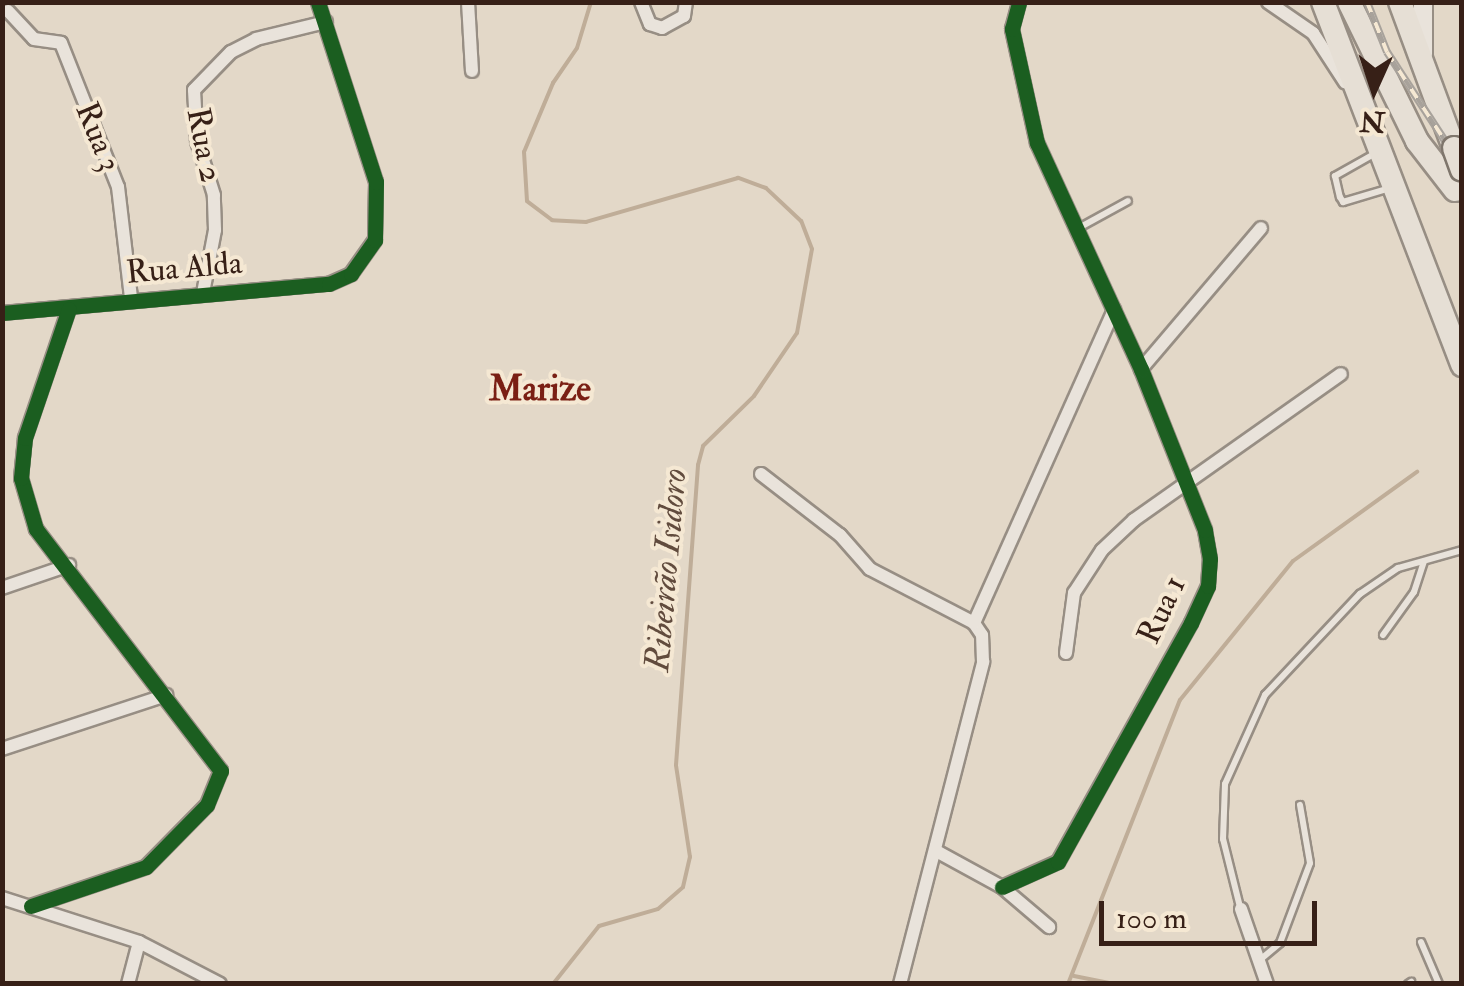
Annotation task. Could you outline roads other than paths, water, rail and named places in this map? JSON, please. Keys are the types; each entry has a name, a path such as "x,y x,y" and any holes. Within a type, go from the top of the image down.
{"highway":[{"path":"1322,2 1462,366"},
{"path":"1349,2 1417,141 1457,169"},
{"path":"1400,2 1432,86 1457,169"},
{"path":"1432,86 1462,116"}],"street":[{"path":"318,2 326,22"},
{"path":"468,2 472,71"},
{"path":"641,2 650,24 662,28 684,16 686,2"},
{"name":"Rua 1","path":"1002,887 1058,862 1197,610 1210,559 1187,482 1141,369 1037,143 1012,29 1019,2"},
{"path":"1268,2 1313,33 1364,111"},
{"path":"1422,59 1423,2"},
{"name":"Rua 3","path":"9,10 34,39 61,43 118,187 131,298"},
{"name":"Rua Alda","path":"2,313 68,309 131,298 329,284 364,261 376,240 376,182 326,22"},
{"name":"Rua 2","path":"204,293 215,230 214,194 197,141 194,90 219,62 256,39 326,22"},
{"path":"1141,369 1260,228"},
{"path":"31,906 146,868 207,805 221,770 70,565 36,529 21,478 25,438 68,309"},
{"path":"974,623 1114,310"},
{"path":"1066,653 1074,594 1084,572 1134,520 1341,374"},
{"path":"761,474 840,535 870,569 974,623 982,635 984,662 938,852 900,984"},
{"path":"2,588 70,565"},
{"path":"2,749 166,695"},
{"path":"938,852 1002,887 1050,927"},
{"path":"2,898 140,942 220,984"},
{"path":"1241,909 1268,984"},
{"path":"128,984 140,942"}],"lane":[{"path":"1379,152 1335,176 1340,197 1344,202 1393,187"},
{"path":"1076,229 1128,201"},
{"path":"1241,909 1223,839 1226,784 1265,695 1360,594 1398,568 1462,550"},
{"path":"1383,635 1414,592 1424,560"},
{"path":"1258,960 1280,943 1310,863 1300,805"},
{"path":"1422,942 1439,984"}],"waterway":[{"name":"Ribeirão Isidoro","path":"553,984 599,926 658,909 683,887 690,857 676,765 698,465 703,446 754,396 797,333 812,249 801,221 766,188 738,178 586,222 552,220 527,201 524,152 553,83 577,48 591,2"},
{"name":"Ribeirão Isidoro","path":"1068,984 1180,700 1293,561 1417,472"},
{"path":"1074,976 1114,984"}],"railway":[{"path":"1367,2 1387,52 1462,167"}],"district":[{"name":"Marize","path":"540,389"}]}
